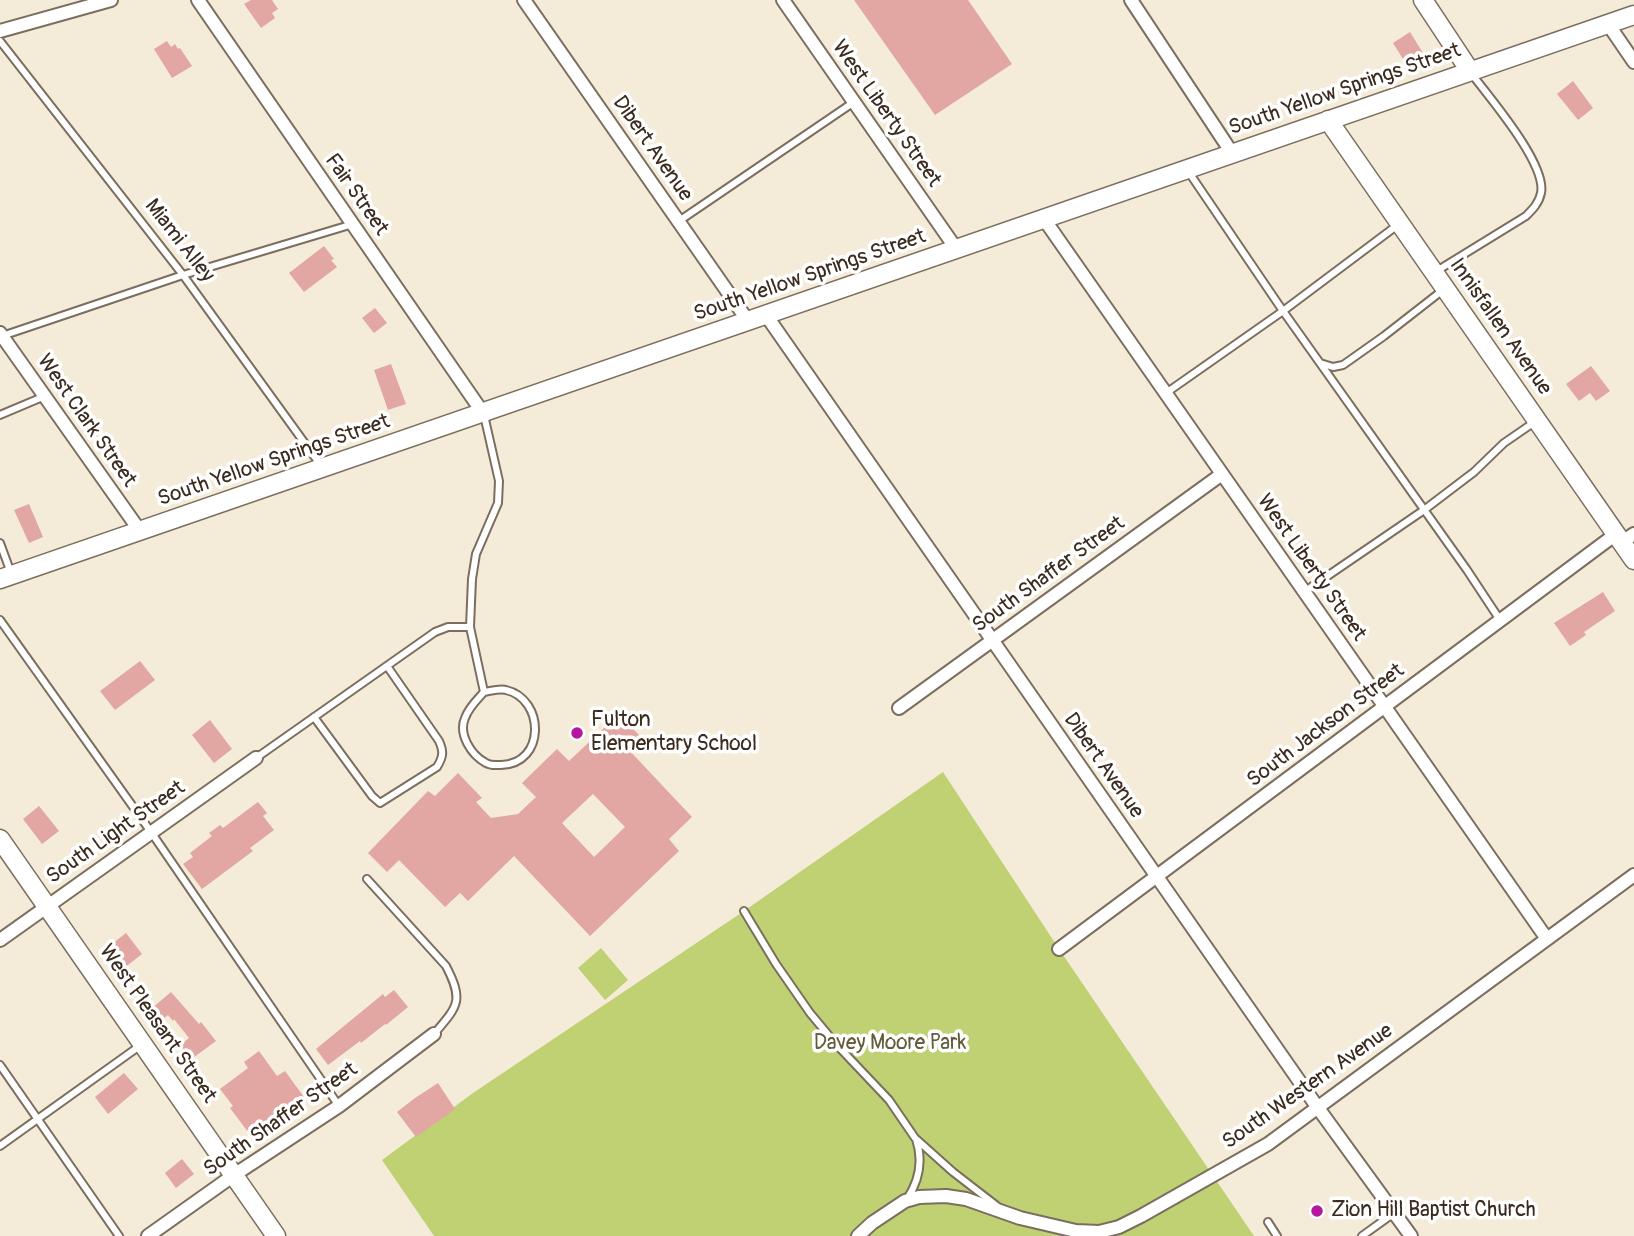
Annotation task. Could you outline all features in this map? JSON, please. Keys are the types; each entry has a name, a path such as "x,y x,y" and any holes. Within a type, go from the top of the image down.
{"main road":[{"path":"1423,0 1470,71"},
{"name":"South Yellow Springs Street","path":"6,577 1634,15"},
{"name":"Innisfallen Avenue","path":"1328,120 1537,420 1624,537 1634,560"},
{"name":"West Pleasant Street","path":"0,839 276,1236"}],"street":[{"path":"0,31 111,0"},
{"name":"Fair Street","path":"198,0 483,413"},
{"name":"Dibert Avenue","path":"524,0 748,321"},
{"name":"West Liberty Street","path":"783,0 957,250"},
{"path":"1131,0 1232,153"},
{"path":"1608,24 1634,62"},
{"name":"West Liberty Street","path":"1044,219 1547,939"},
{"name":"Dibert Avenue","path":"766,315 1318,1108 1411,1236"},
{"name":"West Clark Street","path":"1,335 140,531"},
{"name":"South Shaffer Street","path":"899,708 1222,474"},
{"name":"South Jackson Street","path":"1059,949 1500,620 1624,537"},
{"name":"South Light Street","path":"0,940 256,758"},
{"name":"South Western Avenue","path":"858,1236 905,1201 919,1197 946,1196 966,1199 1020,1218 1076,1231 1099,1232 1118,1227 1268,1144 1634,875"},
{"name":"South Shaffer Street","path":"148,1236 339,1106 434,1034"}],"lane":[{"name":"Miami Alley","path":"0,41 183,275 323,468"},
{"path":"1434,273 1527,216 1536,206 1541,194 1541,182 1535,165 1517,134 1470,71"},
{"path":"679,221 854,102"},
{"path":"1187,169 1500,620"},
{"path":"1166,393 1400,223"},
{"path":"1,335 183,275 353,224"},
{"path":"1320,363 1334,367 1343,365 1445,288"},
{"path":"0,415 45,396"},
{"path":"483,413 499,481 498,503 476,554 472,579 470,627 484,692"},
{"path":"1304,592 1424,510 1474,472 1504,443 1537,420"},
{"path":"0,543 6,577"},
{"path":"0,620 151,832 339,1106"},
{"path":"256,758 435,632 448,627 470,627"},
{"path":"314,717 380,803 437,768 443,751 439,741 387,666"},
{"path":"504,689 520,697 530,709 535,726 534,744 523,758 508,765 490,765 476,757 465,739 463,721 471,706 484,692 504,689"},
{"path":"367,879 446,966 454,982 458,999 452,1014 434,1034"},
{"path":"744,911 810,1013 835,1044 889,1100 915,1138 920,1150 920,1165 913,1189 905,1201"},
{"path":"0,1146 142,1043"},
{"path":"0,1065 120,1236"},
{"path":"915,1138 1004,1212"},
{"path":"1362,1236 1372,1233 1394,1213"},
{"path":"1268,1222 1277,1236"}],"green space":[{"name":"Davey Moore Park","path":"943,772 1059,949 1254,1236 434,1236 382,1160 473,1093 744,911"},
{"path":"601,948 628,980 605,1000 578,968"}],"building":[{"path":"251,0 272,0 278,9 272,13 275,18 261,28 244,4"},
{"path":"854,0 968,0 1012,64 935,115"},
{"path":"1410,32 1423,53 1406,64 1393,43"},
{"path":"167,41 171,47 175,44 180,48 192,66 172,78 154,49"},
{"path":"1573,81 1593,108 1578,120 1557,94"},
{"path":"324,246 337,267 304,292 289,273"},
{"path":"375,308 387,323 374,333 362,318"},
{"path":"391,364 406,404 388,410 374,370"},
{"path":"1591,366 1610,391 1596,401 1590,393 1579,401 1566,384"},
{"path":"29,504 43,537 29,543 14,510"},
{"path":"1603,592 1615,611 1584,632 1586,635 1570,646 1554,623"},
{"path":"140,661 155,680 115,710 100,691"},
{"name":"Fulton Elementary School","path":"619,714 641,737 628,749 692,817 669,839 679,851 590,936 514,856 468,901 460,893 445,907 399,860 387,872 368,853 428,791 435,796 458,773 482,798 476,802 491,818 518,814 536,797 522,783 557,749 569,761","holes":["593,794 625,827 594,857 562,823"]},
{"path":"210,720 232,749 214,763 192,735"},
{"path":"258,802 267,813 263,816 274,830 250,848 253,851 202,889 183,864 193,857 190,853 212,836 209,833 220,825 223,828"},
{"path":"39,806 59,831 42,844 23,819"},
{"path":"126,933 142,954 124,968 108,947"},
{"path":"394,990 408,1007 328,1065 316,1049 383,994 385,997"},
{"path":"171,992 216,1041 190,1060 179,1046 189,1038 174,1019 173,1021 168,1015 161,1021 151,1009"},
{"path":"259,1051 277,1076 285,1071 304,1097 251,1136 230,1108 233,1106 220,1089 248,1068 244,1062"},
{"path":"124,1073 138,1089 108,1114 95,1097"},
{"path":"438,1083 455,1109 416,1137 397,1112"},
{"path":"182,1159 194,1174 176,1188 165,1173"}],"place":[{"name":"Fulton Elementary School","path":"577,733"},
{"name":"Zion Hill Baptist Church","path":"1317,1211"}]}
